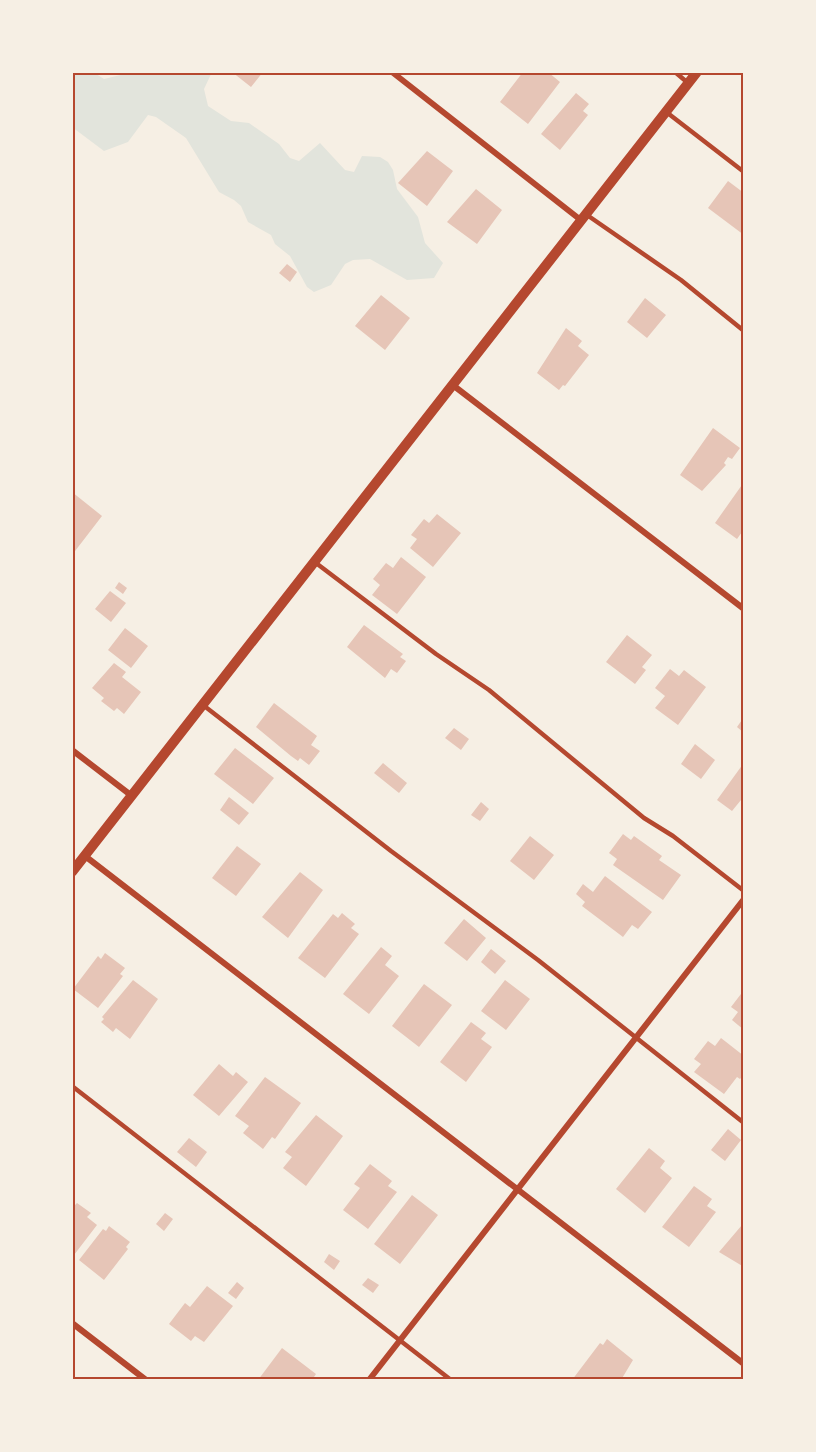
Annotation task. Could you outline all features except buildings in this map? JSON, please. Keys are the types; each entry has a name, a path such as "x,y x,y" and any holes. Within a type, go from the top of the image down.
{"street":[{"path":"392,72 584,218"},
{"path":"72,872 454,386 697,72"},
{"path":"454,386 744,609"},
{"path":"72,750 132,796"},
{"path":"85,856 744,1364"},
{"path":"369,1380 744,899"},
{"path":"72,1323 146,1380"}],"lane":[{"path":"675,72 688,83"},
{"path":"665,111 744,172"},
{"path":"584,218 681,280 744,331"},
{"path":"315,562 436,654 489,690 644,818 673,836 744,891"},
{"path":"203,705 391,851 538,960 744,1123"},
{"path":"72,1086 451,1380"}],"shaded area":[{"path":"72,72 93,72 104,79 133,72 212,72 204,89 208,106 231,121 249,123 279,144 290,158 299,161 320,143 345,170 354,172 362,156 380,157 388,162 393,170 397,189 418,217 425,243 443,263 434,278 407,280 370,259 353,260 345,264 331,285 314,292 307,287 290,256 275,244 271,235 248,222 241,206 219,192 186,138 156,117 148,115 128,142 104,151 72,127"}]}
